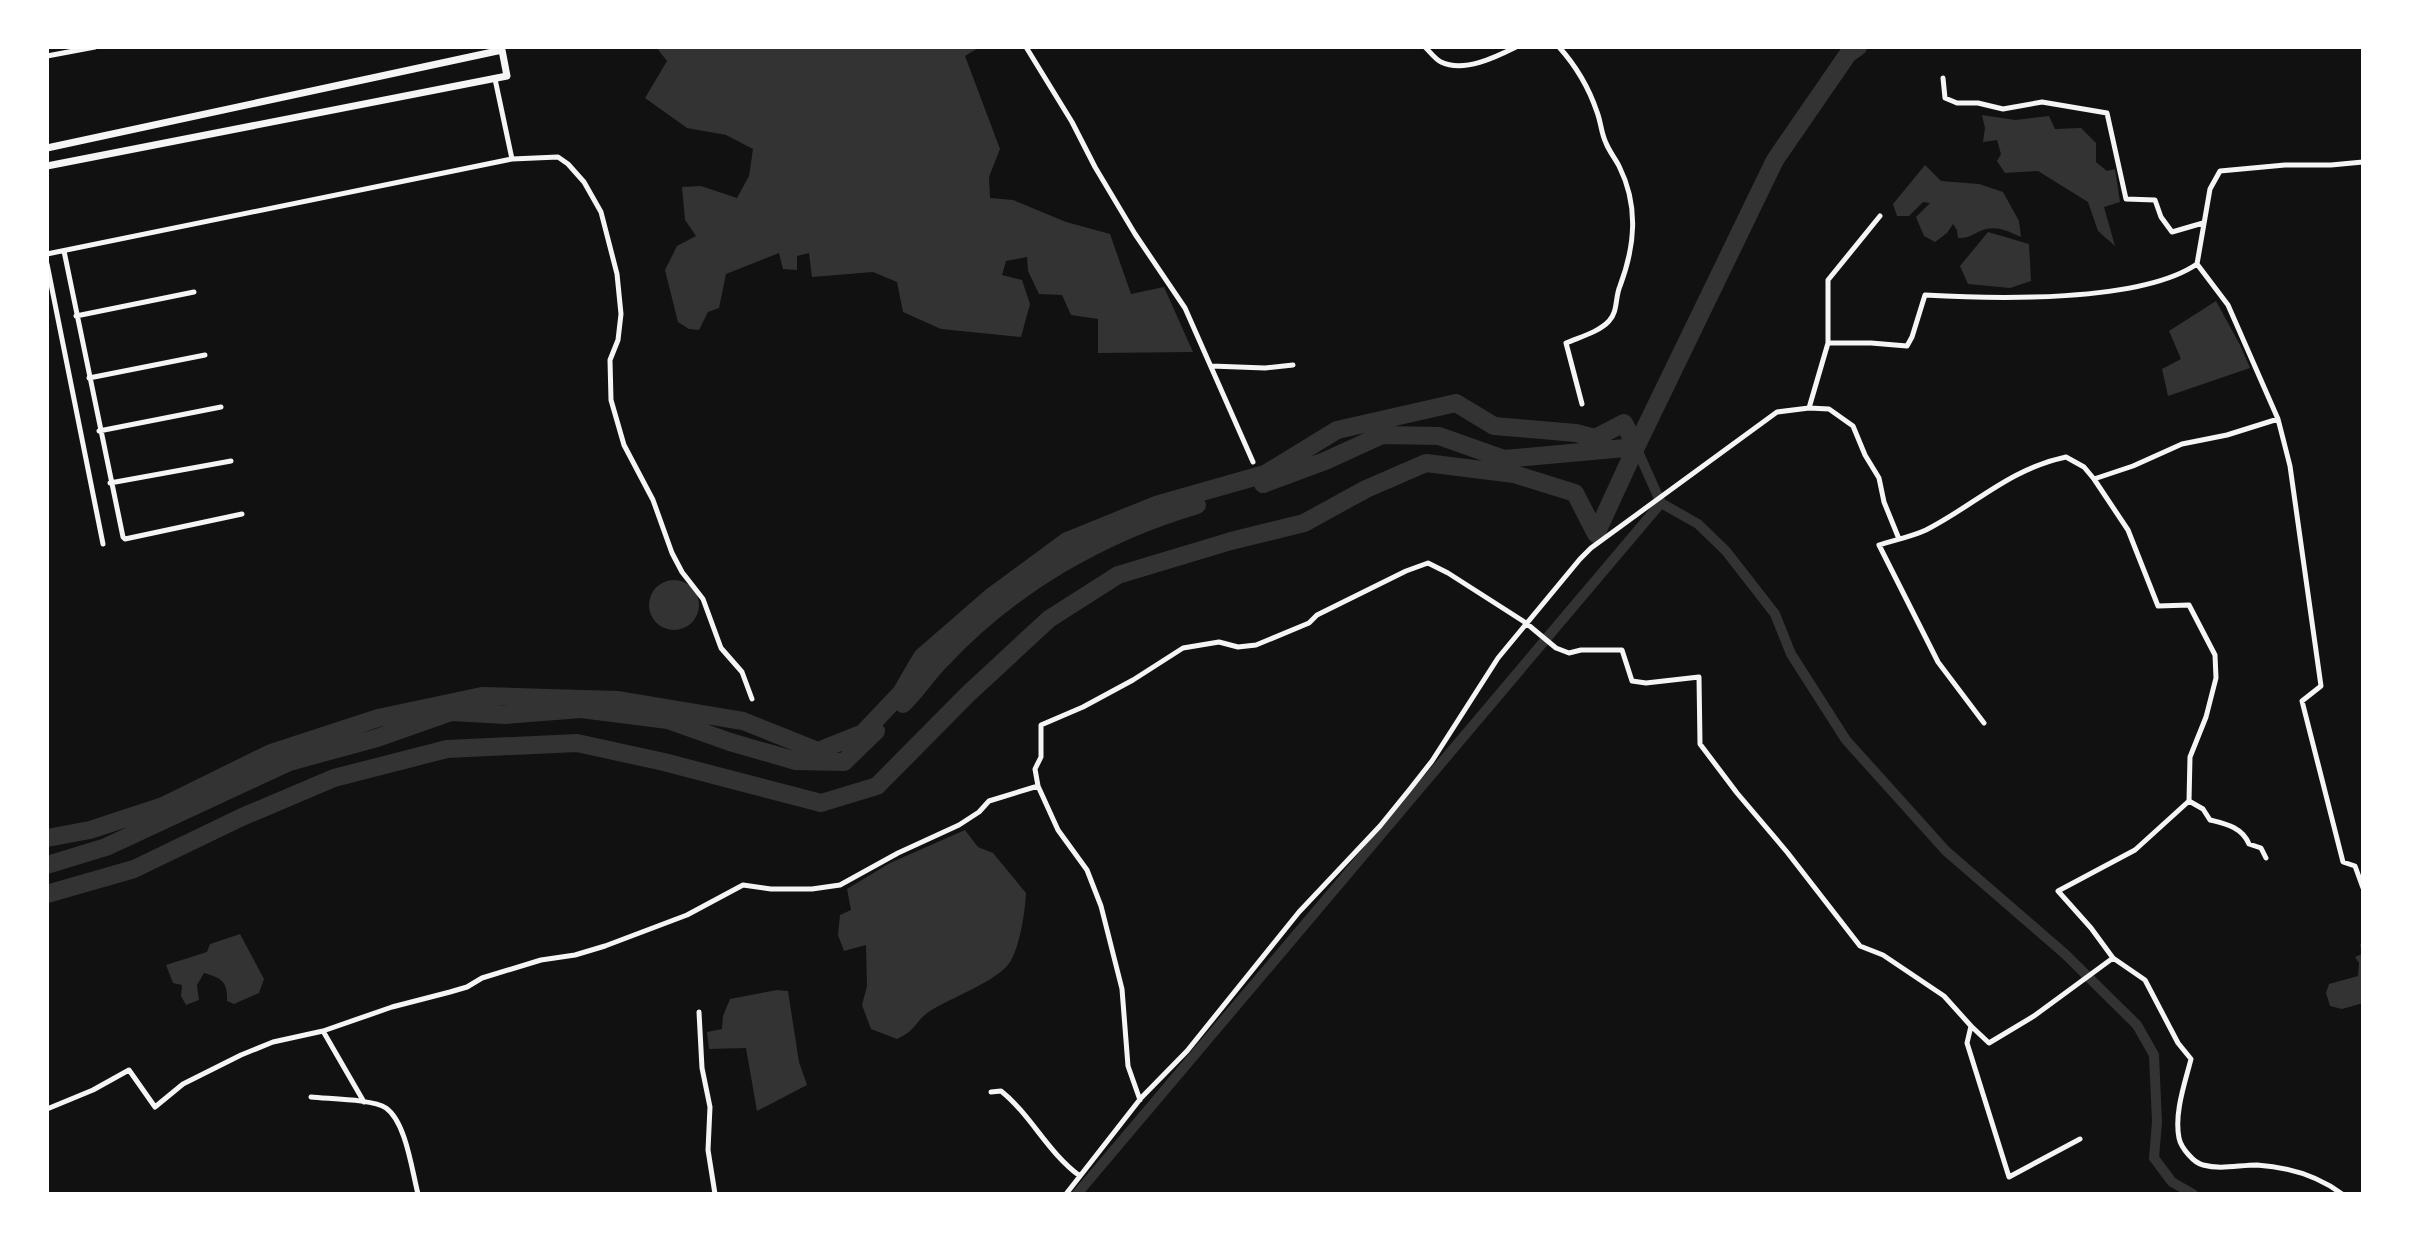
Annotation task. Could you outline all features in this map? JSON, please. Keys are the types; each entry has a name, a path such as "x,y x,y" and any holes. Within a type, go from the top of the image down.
{"street":[{"path":"47,57 95,47"},
{"path":"1026,47 1135,234 1174,288 1206,350 1253,463"},
{"path":"1425,47 1440,62 1453,65 1475,64 1516,47"},
{"path":"1559,47 1572,62 1588,89 1598,113 1606,145 1627,187 1634,218 1625,277 1610,321 1566,343 1582,404"},
{"path":"47,148 502,49 506,76 495,79 47,166"},
{"path":"1943,78 1945,98 1957,103 1978,103 2003,109 2042,102 2107,113 2126,199 2155,200 2161,217 2172,232 2203,223"},
{"path":"495,79 512,159"},
{"path":"47,254 512,159 558,157 584,182 601,212 617,274 621,314 618,340 610,360 611,400 624,445 653,499 671,553 703,599 720,648 742,672 752,699"},
{"path":"2363,162 2331,165 2286,164 2220,171 2210,188 2197,264 2228,304 2278,419 2290,467 2321,686 2302,701 2343,862 2354,866 2363,888"},
{"path":"1809,408 1828,343 1828,280 1880,216"},
{"path":"64,251 110,484 125,539 242,514"},
{"path":"47,264 103,544"},
{"path":"1828,343 1907,346 1925,295 1975,298 2090,293 2149,285 2197,264"},
{"path":"76,316 194,292"},
{"path":"89,378 205,355"},
{"path":"1211,366 1265,368 1293,365"},
{"path":"99,431 221,407"},
{"path":"1066,1194 1140,1100 1187,1051 1300,912 1380,826 1432,761 1498,658 1591,548 1777,412 1809,408 1829,409 1853,426 1865,456 1879,478 1884,502 1899,539"},
{"path":"2094,479 2133,466 2182,444 2227,435 2278,419"},
{"path":"1984,723 1938,662 1879,545 1924,531 2021,472 2046,461 2066,457 2084,467 2127,530 2158,606 2189,605 2215,655 2216,678 2206,716 2190,757 2189,801 2135,850 2058,891 2113,958 2145,980 2178,1043 2191,1059 2179,1110 2179,1140 2188,1153 2200,1165 2256,1165 2284,1169 2311,1177 2342,1194"},
{"path":"110,484 231,461"},
{"path":"1140,1100 1128,1066 1122,989 1101,906 1087,870 1058,830 1038,786 1035,769 1041,757 1041,724 1083,707 1133,680 1183,648 1219,642 1238,647 1255,645 1308,623 1317,615 1428,563 1526,623 1556,648 1569,653 1581,650 1622,650 1632,681 1646,683 1699,677 1700,744 1737,793 1860,946 1883,955 1944,996 1989,1043 2034,1016 2113,958"},
{"path":"47,1109 93,1090 129,1070 155,1107 183,1084 273,1042 323,1031 392,1007 450,992 482,978 541,960 575,955 644,932 687,915 744,885 771,889 812,889 840,885 898,853 959,825 989,801 1038,786"},
{"path":"2189,801 2203,809 2210,820 2240,830 2249,844 2261,848 2266,858"},
{"path":"699,1012 702,1068 710,1108 708,1150 715,1194"},
{"path":"1971,1026 1967,1043 2009,1177 2080,1139"},
{"path":"323,1031 365,1102"},
{"path":"990,1092 1001,1091 1013,1100 1060,1158 1080,1175"},
{"path":"311,1097 365,1102 386,1108 400,1125 418,1194"}],"shaded area":[{"path":"656,47 980,47 965,56 1000,149 989,177 990,198 1013,200 1066,222 1110,234 1131,294 1164,287 1193,352 1098,353 1098,319 1071,315 1062,295 1039,294 1028,271 1027,257 1006,261 1002,275 1022,280 1030,304 1021,337 941,329 903,312 897,282 873,272 812,277 809,253 797,256 797,270 783,269 779,253 726,274 719,308 708,312 699,330 689,329 678,322 665,270 677,246 696,236 685,220 682,187 701,186 737,198 749,176 753,149 726,135 687,128 645,98 667,61"},
{"path":"1982,115 2015,120 2049,116 2055,129 2081,128 2096,143 2096,162 2107,171 2115,169 2120,202 2104,207 2115,246 2098,231 2088,202 2038,171 2005,173 1997,161 2001,154 1997,140 1983,142 1985,128"},
{"path":"1925,165 1941,181 1979,184 2003,192 2019,221 2021,237 1991,228 1958,238 1953,224 1947,233 1935,242 1924,236 1916,217 1930,203 1923,202 1909,216 1897,216 1893,204"},
{"path":"1988,232 2029,244 2031,281 2010,288 1968,284 1960,266"},
{"path":"2216,301 2250,368 2168,396 2162,369 2181,359 2169,331"},
{"path":"674,580 692,587 699,605 692,623 674,630 656,623 649,605 656,587"},
{"path":"965,830 978,847 993,853 1026,893 1014,955 995,976 930,1011 909,1032 897,1039 871,1029 862,1005 867,986 866,945 844,951 838,935 840,915 851,910 847,889 890,863"},
{"path":"240,934 264,979 259,993 234,1004 227,1001 222,981 204,973 197,985 199,1000 186,1005 181,996 182,985 173,983 166,965 207,952 210,944"},
{"path":"2363,943 2363,1003 2342,1009 2330,1006 2326,993 2329,984 2358,976 2359,963 2355,957 2362,954 2360,944"},
{"path":"777,990 788,991 799,1062 807,1085 757,1111 746,1048 709,1049 707,1032 722,1029 723,1016 730,999"}],"waterway":[{"path":"1263,484 1325,461 1382,435 1439,436 1504,459 1636,447 1775,160 1848,54 1858,47"},
{"path":"47,838 90,830 163,806 271,753 378,718 482,696 617,700 743,721 818,751 863,733 901,693 922,657 991,597 1067,541 1156,505 1265,474 1337,430 1456,403 1494,426 1576,433 1595,438 1624,423 1636,447 1596,534 1575,493 1514,474 1426,463 1366,489 1304,523 1231,541 1118,575 1049,619 967,695 877,786 821,803 664,762 577,743 447,749 334,778 242,817 134,869 47,894"},
{"path":"1636,447 1661,503 1698,524 1726,551 1775,614 1791,654 1846,740 1946,851 2065,954 2137,1025 2154,1055 2157,1122 2154,1158 2172,1182 2193,1194"},
{"path":"1077,1194 1661,503"},
{"path":"903,704 937,664 969,633 1027,586 1092,547 1126,531 1197,505"},
{"path":"47,865 106,847 289,762 377,738 451,712 505,715 581,709 668,720 796,761 844,762 876,731"}]}
